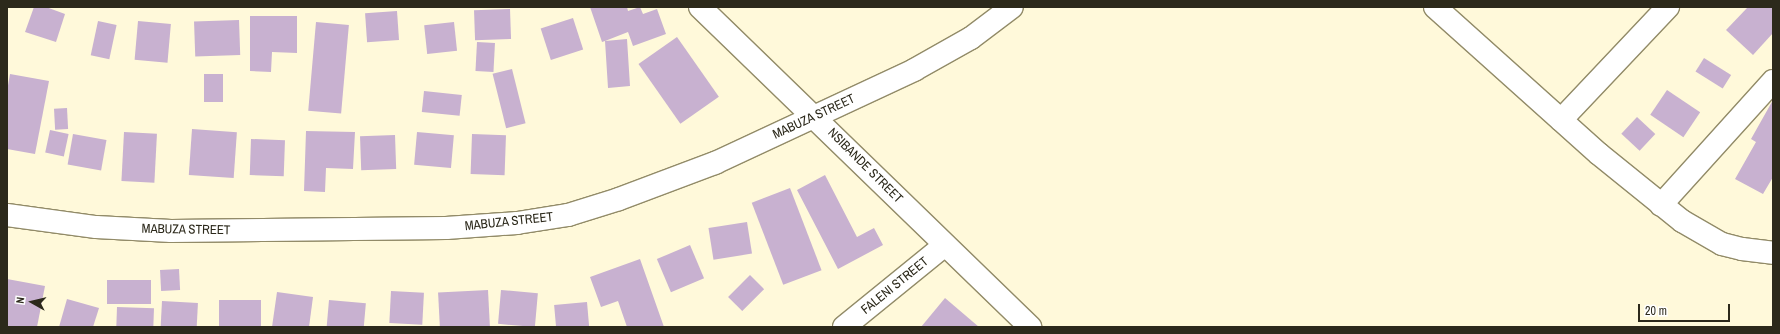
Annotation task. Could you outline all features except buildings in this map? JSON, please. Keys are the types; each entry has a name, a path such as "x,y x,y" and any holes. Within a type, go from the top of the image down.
{"street":[{"name":"NSIBANDE STREET","path":"700,7 1030,327"},
{"name":"MABUZA STREET","path":"7,215 96,227 171,231 438,228 517,223 568,215 619,199 714,164 914,70 965,42 1012,7"},
{"path":"1435,7 1561,120 1682,221 1722,244 1742,249 1773,253"},
{"path":"1561,120 1668,7"},
{"path":"1661,205 1773,81"},
{"name":"FALENI STREET","path":"844,327 945,245"}]}
